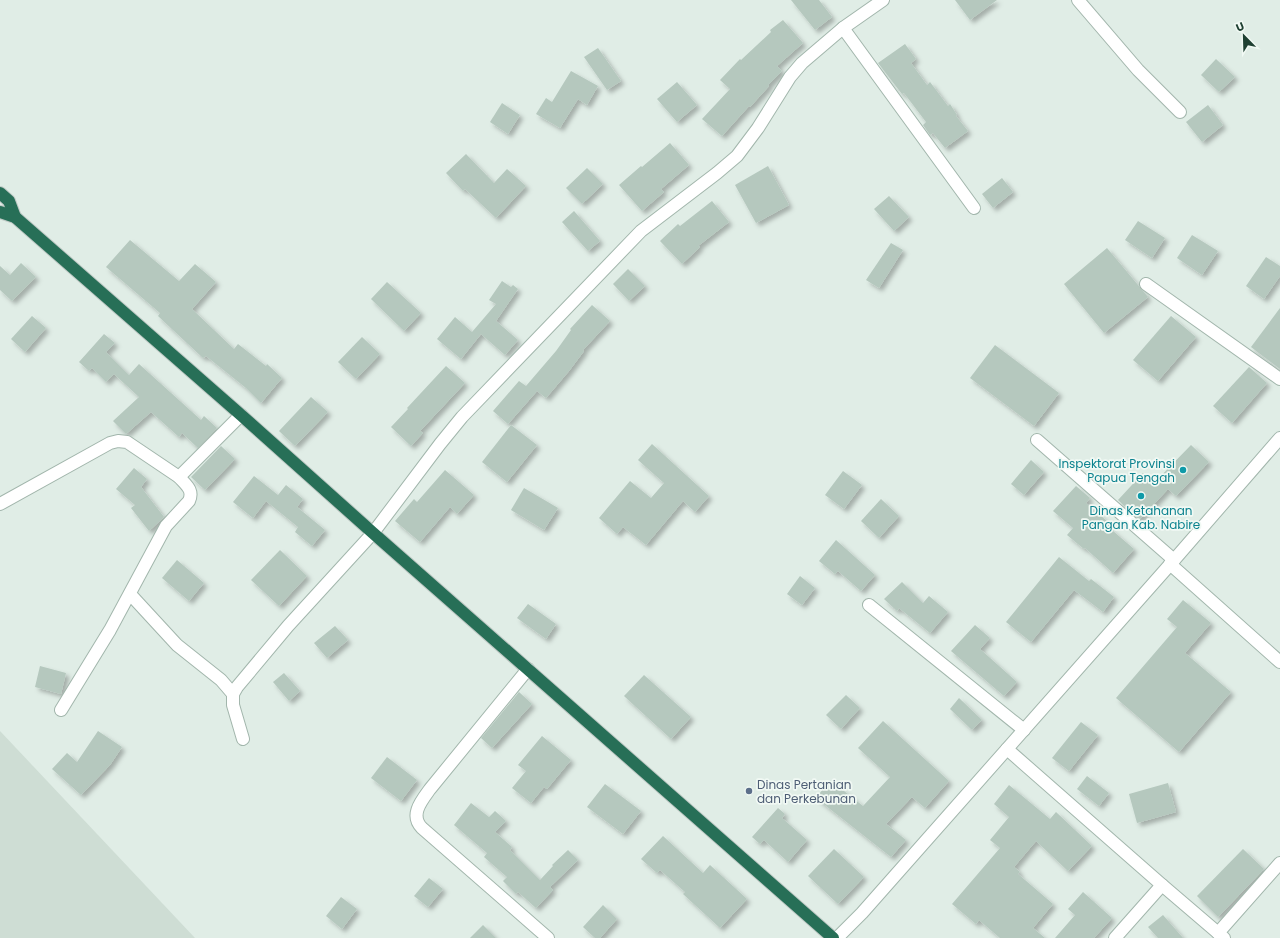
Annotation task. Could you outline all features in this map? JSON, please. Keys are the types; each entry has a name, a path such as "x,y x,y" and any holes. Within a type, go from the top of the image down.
{"highway":[{"path":"0,193 9,201 15,217"},
{"path":"0,212 15,217 833,938"}],"street":[{"path":"233,694 288,626 372,533 462,417 641,231 716,174 737,156 758,128 796,70 843,28 883,0"},
{"path":"1078,0 1138,70 1180,112"},
{"path":"843,28 974,208"},
{"path":"1146,284 1280,379"},
{"path":"179,477 241,415"},
{"path":"837,938 862,913 1280,438"},
{"path":"1037,440 1280,662"},
{"path":"0,504 114,441 127,442 179,477 191,490 189,500 166,526 130,594 61,710"},
{"path":"130,594 177,645 222,680 233,694 233,705 244,739"},
{"path":"868,606 1024,730"},
{"path":"528,669 430,789 419,805 416,817 422,828 548,938"},
{"path":"1007,749 1162,886 1221,935 1280,863"},
{"path":"1115,938 1162,886"}],"shaded area":[{"path":"0,731 195,938 0,938"}],"building":[{"path":"791,0 819,0 832,17 815,30"},
{"path":"955,0 997,0 970,20"},
{"path":"783,20 803,43 777,66 782,71 722,136 702,119 730,89 720,80 740,59 741,60 771,32 770,30"},
{"path":"905,44 916,59 911,63 927,85 930,82 948,106 950,104 957,115 956,116 968,131 945,148 933,133 930,135 923,125 926,122 904,93 902,94 878,63"},
{"path":"598,48 621,81 607,90 584,57"},
{"path":"1216,59 1235,77 1219,92 1201,75"},
{"path":"571,71 598,86 587,105 578,99 560,128 536,114 546,98 552,102"},
{"path":"677,82 697,105 677,122 657,99"},
{"path":"502,103 520,115 508,134 490,122"},
{"path":"1208,105 1223,125 1202,142 1186,122"},
{"path":"670,143 689,165 661,189 664,192 642,211 619,185"},
{"path":"466,154 494,183 507,169 526,186 496,218 465,189 463,191 446,173"},
{"path":"768,166 789,205 756,223 735,185"},
{"path":"587,168 603,184 582,204 566,188"},
{"path":"1002,178 1013,192 993,208 982,194"},
{"path":"889,196 909,217 894,231 874,209"},
{"path":"712,201 729,222 698,246 700,247 682,264 660,241 678,224 680,226"},
{"path":"574,211 600,241 588,251 562,222"},
{"path":"1138,221 1165,238 1152,258 1125,240"},
{"path":"1192,235 1218,251 1202,275 1177,258"},
{"path":"130,240 179,281 195,264 216,282 192,309 234,349 238,344 266,366 267,364 282,378 261,403 246,388 206,356 203,358 158,316 160,313 106,267"},
{"path":"891,243 903,250 879,288 866,280"},
{"path":"1107,248 1148,297 1104,333 1064,284"},
{"path":"1266,257 1280,266 1280,276 1264,299 1246,286"},
{"path":"21,263 36,277 12,301 0,290 0,266 10,275"},
{"path":"628,269 645,286 629,301 613,284"},
{"path":"502,281 511,287 513,285 518,289 496,321 518,340 505,355 481,334 461,359 437,339 455,317 472,332 496,304 489,300"},
{"path":"387,282 421,313 404,331 371,299"},
{"path":"592,305 610,321 583,350 584,351 569,371 546,398 537,391 508,424 493,411 519,381 526,386 556,351 571,330 570,329"},
{"path":"1280,308 1280,369 1251,347"},
{"path":"32,316 46,328 25,352 11,339"},
{"path":"1171,316 1196,337 1158,381 1133,360"},
{"path":"104,334 115,343 106,352 129,375 139,364 201,420 204,416 217,428 198,448 182,433 179,437 151,412 126,434 113,421 139,397 114,374 106,382 92,368 89,371 79,362"},
{"path":"362,337 380,354 356,379 338,362"},
{"path":"995,345 1059,393 1034,426 970,378"},
{"path":"446,366 465,383 420,431 423,433 411,446 391,427"},
{"path":"1249,367 1267,383 1232,423 1213,406"},
{"path":"311,397 328,412 295,446 279,431"},
{"path":"511,425 537,445 507,482 482,462"},
{"path":"652,444 709,496 695,512 683,501 646,545 623,527 617,534 599,518 630,481 651,498 664,483 638,460"},
{"path":"1191,445 1209,462 1176,496 1168,489 1139,520 1118,500 1143,473 1154,483"},
{"path":"221,446 235,459 205,490 191,477"},
{"path":"1031,460 1044,472 1024,495 1011,484"},
{"path":"134,468 147,479 141,487 164,517 149,531 131,508 135,505 116,489"},
{"path":"445,470 474,495 457,514 450,507 420,542 395,521 414,499 417,502"},
{"path":"843,471 862,485 844,509 825,495"},
{"path":"254,476 278,495 286,485 303,499 297,507 325,530 312,546 295,532 298,527 266,501 253,518 233,502"},
{"path":"1076,486 1090,498 1086,503 1108,522 1106,525 1134,549 1113,573 1085,548 1084,549 1067,535 1073,528 1053,511"},
{"path":"524,488 558,508 544,530 511,510"},
{"path":"881,499 899,516 879,538 861,521"},
{"path":"836,540 875,575 861,591 838,571 835,574 819,561"},
{"path":"280,550 307,576 279,606 251,580"},
{"path":"1059,557 1089,581 1091,579 1114,597 1103,612 1074,590 1031,642 1006,622"},
{"path":"177,560 204,583 189,601 162,578"},
{"path":"800,576 815,588 802,605 787,594"},
{"path":"902,582 923,603 929,596 948,612 930,633 899,608 897,611 884,599"},
{"path":"1183,600 1211,623 1185,653 1231,692 1179,752 1116,698 1177,627 1167,619"},
{"path":"528,604 556,624 546,639 517,618"},
{"path":"975,625 990,638 980,649 1017,682 1004,696 951,651"},
{"path":"335,626 348,640 327,658 314,643"},
{"path":"40,666 66,673 61,694 35,687"},
{"path":"284,673 300,691 289,701 273,682"},
{"path":"644,675 691,717 671,739 624,696"},
{"path":"519,692 532,704 492,748 481,738"},
{"path":"846,695 860,708 841,729 826,715"},
{"path":"959,698 982,720 972,730 950,709"},
{"path":"883,721 949,781 925,808 912,797 886,824 906,840 891,857 816,798 830,780 863,806 890,777 858,748"},
{"path":"1081,722 1098,735 1069,771 1052,758"},
{"path":"98,731 122,747 110,765 81,795 52,769 67,753 77,762"},
{"path":"542,736 571,760 547,789 544,787 531,803 512,788 526,771 518,765"},
{"path":"387,757 417,780 401,801 371,778"},
{"path":"1087,776 1109,793 1099,806 1077,789"},
{"path":"1168,783 1176,812 1137,823 1129,794"},
{"path":"605,784 641,811 623,834 587,807"},
{"path":"1009,785 1050,819 1056,812 1092,846 1068,871 1036,841 1014,867 1020,872 1018,874 1053,904 1033,928 1045,938 1000,938 979,920 976,924 952,904 1000,848 990,840 1009,817 994,804"},
{"path":"471,803 489,817 495,811 506,821 495,832 512,847 510,850 540,880 553,866 552,865 568,850 578,860 550,887 553,890 536,908 518,892 516,894 503,881 507,877 484,857 487,853 454,825"},
{"path":"778,808 785,814 782,818 807,840 788,862 764,840 760,844 752,837"},
{"path":"663,836 703,873 710,865 747,899 720,928 683,894 685,892 660,870 657,873 641,859"},
{"path":"834,849 864,877 838,904 808,876"},
{"path":"1243,849 1264,869 1218,917 1197,896"},
{"path":"429,878 443,889 428,907 414,896"},
{"path":"1083,892 1112,918 1094,938 1055,938 1075,915 1068,909"},
{"path":"341,897 357,909 342,929 326,916"},
{"path":"603,905 617,919 600,938 595,938 583,927"},
{"path":"1163,915 1183,938 1158,938 1148,927"},
{"path":"483,925 496,938 470,938"}],"place":[{"name":"Inspektorat Provinsi Papua Tengah","path":"1183,470"},
{"name":"Dinas Ketahanan Pangan Kab. Nabire","path":"1141,496"},
{"name":"Dinas Pertanian dan Perkebunan","path":"749,791"}]}
